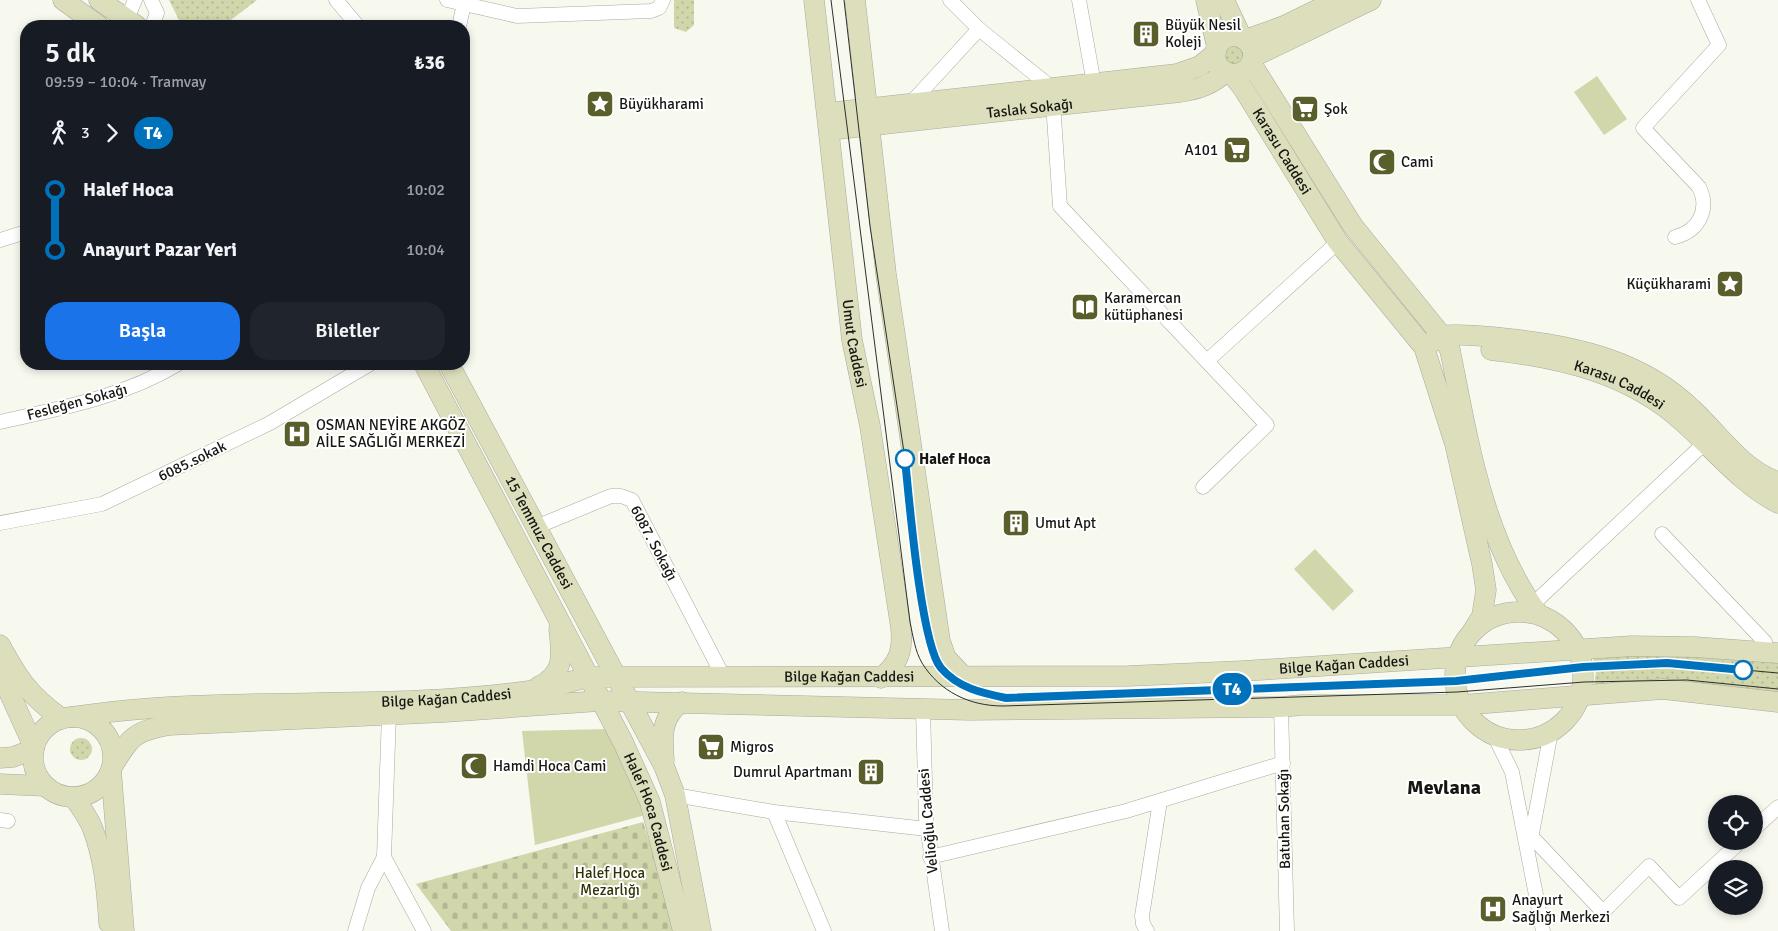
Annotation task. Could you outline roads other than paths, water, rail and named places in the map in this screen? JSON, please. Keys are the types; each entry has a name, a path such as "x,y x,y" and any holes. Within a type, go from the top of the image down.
{"street":[{"path":"63,0 91,20"},
{"path":"99,0 124,20"},
{"path":"130,20 135,0"},
{"path":"150,0 157,13 154,20"},
{"path":"336,0 353,20"},
{"path":"446,0 517,16 651,11 658,8 663,0"},
{"name":"Umut Caddesi","path":"814,0 852,340 870,426 901,628 901,652 898,661 881,678"},
{"path":"854,0 866,117 885,264 940,641 946,658 963,676"},
{"path":"950,0 1053,97 1060,206 1267,425 1203,487"},
{"path":"1079,0 1094,84"},
{"path":"1206,0 1218,64 1229,73 1243,72 1248,50 1284,26 1337,0"},
{"name":"Karasu Caddesi","path":"1224,0 1248,50 1353,226 1446,343 1494,337 1551,344 1614,361 1664,386 1691,408 1710,438 1752,487 1778,503"},
{"path":"1248,50 1371,0"},
{"path":"1676,237 1688,232 1700,220 1704,208 1702,194 1699,187 1643,128 1719,45 1698,0"},
{"path":"460,20 464,4"},
{"path":"910,104 979,29"},
{"path":"1216,50 1225,39 1231,37 1248,50"},
{"name":"Taslak Sokağı","path":"828,122 1053,97 1094,84 1190,71 1200,66 1216,50"},
{"name":"Taslak Sokağı","path":"866,117 910,104 1198,90 1229,73"},
{"name":"Karasu Caddesi","path":"1229,73 1243,88 1338,242 1424,347"},
{"path":"0,240 20,234"},
{"path":"1207,361 1338,242"},
{"path":"1446,343 1483,495 1505,559 1535,610 1562,627 1578,650 1583,662 1584,682 1580,696 1567,720 1551,732 1533,739 1513,740 1494,735 1477,725 1462,706 1456,690 1455,669 1460,649 1482,616 1486,590 1455,444 1424,347 1446,343"},
{"name":"Fesleğen Sokağı","path":"0,422 99,399 136,385 166,370"},
{"name":"6085.sokak","path":"0,523 102,504 270,424 360,370"},
{"name":"15 Temmuz Caddesi","path":"427,370 599,701"},
{"name":"15 Temmuz Caddesi","path":"451,370 630,700"},
{"path":"1472,632 1488,620 1506,612 1535,610 1710,438"},
{"name":"Karasu Caddesi","path":"1710,438 1763,477 1778,482"},
{"name":"6087. Sokağı","path":"536,527 610,496 621,496 632,500 723,676"},
{"path":"1662,534 1765,642 1772,653"},
{"path":"530,691 551,681 558,672 561,658 559,622"},
{"path":"0,645 19,680 28,691 67,718 93,722 108,736 113,756 112,768 124,931"},
{"name":"Bilge Kağan Caddesi","path":"67,718 137,710 445,698 530,691 588,678 617,676 881,678 1148,675 1632,646 1695,647 1772,653"},
{"path":"0,672 34,748 34,768 45,786 58,794 74,797 94,791 102,785 112,768"},
{"name":"Bilge Kağan Caddesi","path":"112,768 128,740 142,731 156,727 599,701 630,700 923,710 1280,707 1302,705 1462,706 1663,689 1774,705"},
{"name":"Halef Hoca Caddesi","path":"630,700 664,766 675,795 701,931"},
{"name":"Halef Hoca Caddesi","path":"599,701 623,742 650,802 683,931"},
{"path":"664,766 663,728 673,708 682,702"},
{"name":"Batuhan Sokağı","path":"1280,707 1287,931"},
{"name":"Velioğlu Caddesi","path":"923,710 927,829 942,931"},
{"path":"355,931 368,890 384,857 390,714"},
{"path":"0,758 13,757 34,748 44,729 67,718"},
{"path":"1529,852 1551,732"},
{"path":"1494,735 1512,772 1529,852 1532,885 1543,931"},
{"path":"930,857 1126,811 1283,763"},
{"path":"0,784 45,786"},
{"path":"675,795 774,812 927,829"},
{"path":"74,797 92,826 97,844 106,883 110,931"},
{"path":"1147,931 1143,924 1142,916 1160,801"},
{"path":"1763,821 1778,807"},
{"path":"774,812 824,931"},
{"path":"1531,836 1603,912 1649,866 1679,898 1731,850"},
{"path":"384,857 424,931"}],"tram line":[{"path":"831,0 910,622 916,648 922,663 929,673 947,689 968,700 1003,706 1457,692 1584,682 1687,680 1778,689"},
{"path":"844,0 870,226 905,459 928,633 939,662 954,680 976,691 1006,698 1456,681 1583,667 1667,663 1778,673"},
{"name":"T4","path":"905,459 915,545 933,655 941,668 953,679 976,692 1006,698 1456,681 1583,667 1667,663 1743,670"}],"place":[{"name":"Büyük Nesil Koleji","path":"1146,34"},
{"name":"Büyükharami","path":"600,104"},
{"name":"Şok","path":"1305,109"},
{"name":"A101","path":"1237,150"},
{"name":"Cami","path":"1382,162"},
{"name":"Küçükharami","path":"1730,284"},
{"name":"Karamercan kütüphanesi","path":"1085,307"},
{"name":"OSMAN NEYİRE AKGÖZ AİLE SAĞLIĞI MERKEZİ","path":"297,434"},
{"name":"Halef Hoca","path":"905,459"},
{"name":"Umut Apt","path":"1016,523"},
{"name":"Migros","path":"711,747"},
{"name":"Hamdi Hoca Cami","path":"474,766"},
{"name":"Dumrul Apartmanı","path":"871,772"},
{"name":"Anayurt Sağlığı Merkezi","path":"1493,909"}],"district":[{"name":"Mevlana","path":"1444,787"}],"park label":[{"name":"Halef Hoca Mezarlığı","path":"610,882"}]}
